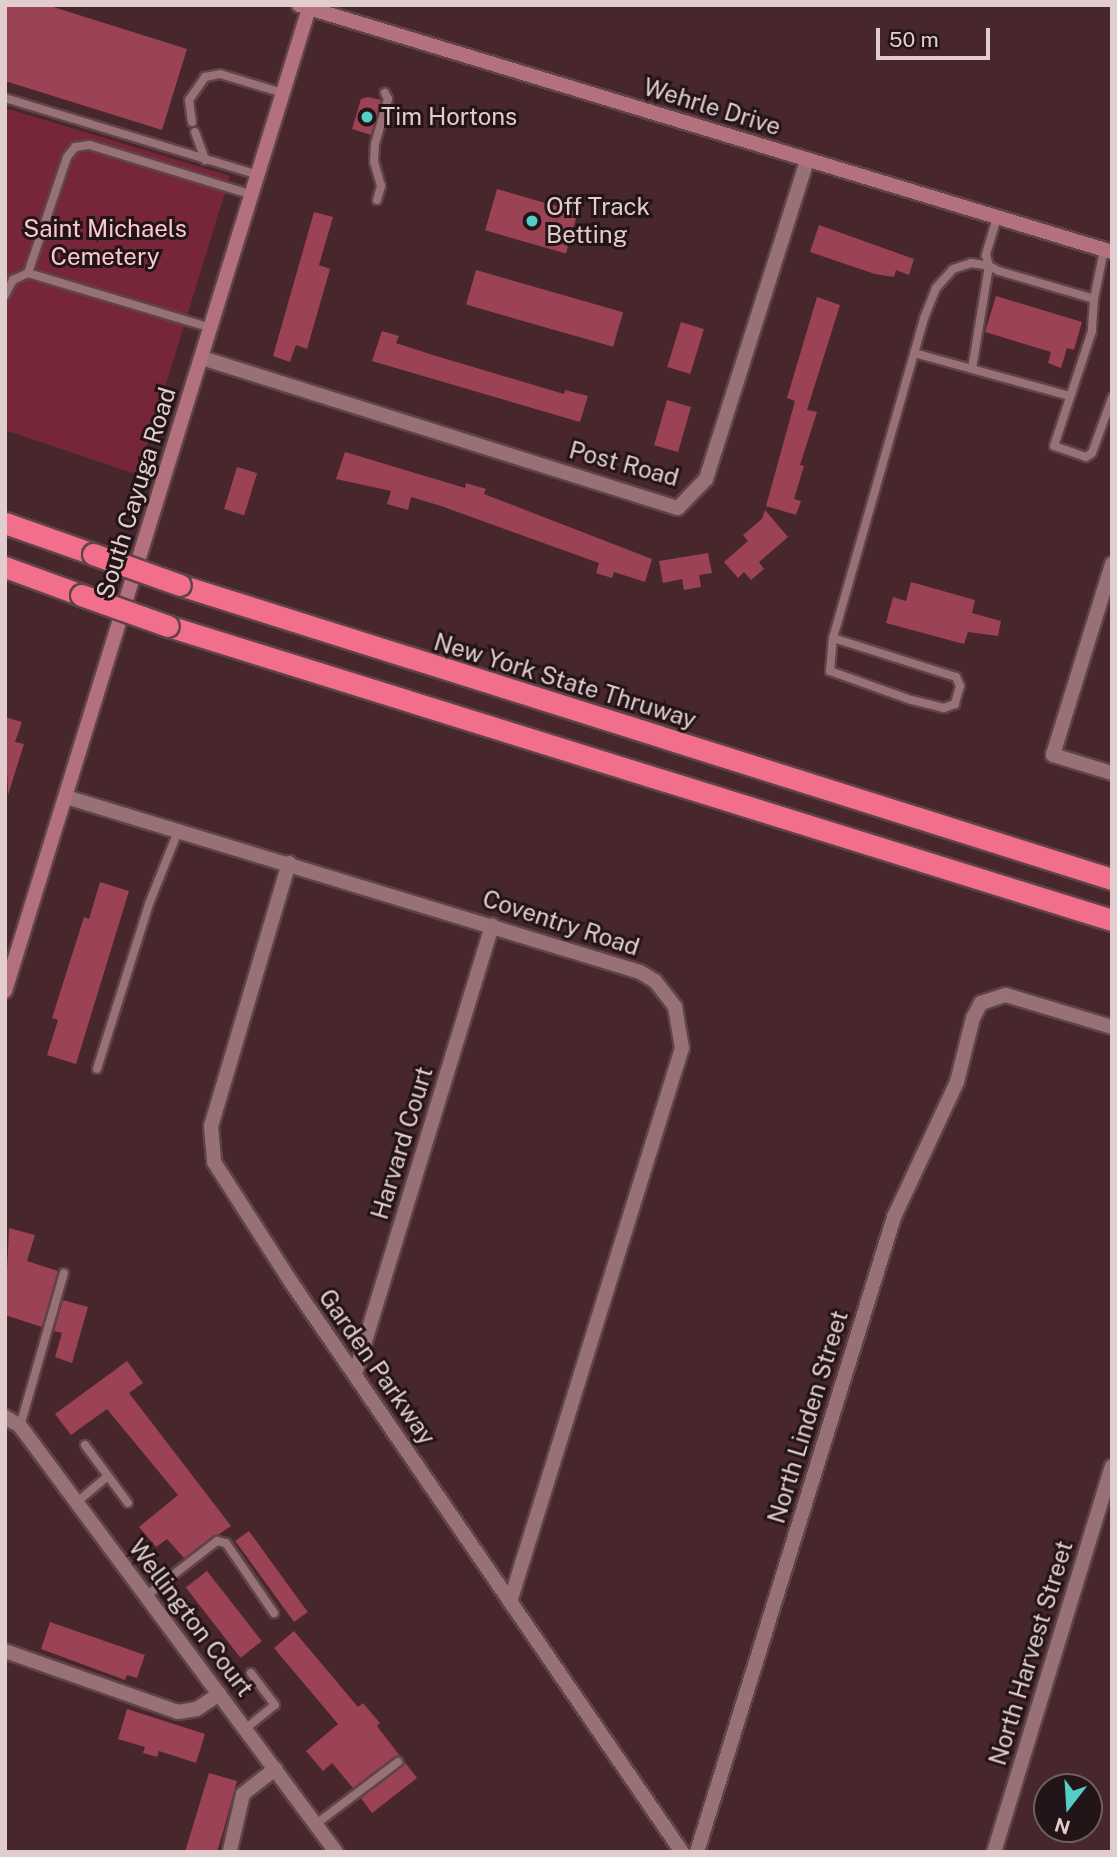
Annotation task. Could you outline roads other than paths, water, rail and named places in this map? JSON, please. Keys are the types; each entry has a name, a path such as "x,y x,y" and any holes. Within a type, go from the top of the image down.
{"highway":[{"name":"New York State Thruway","path":"5,523 180,585 1112,879"},
{"path":"5,567 168,626 1112,920"}],"street":[{"name":"South Cayuga Road","path":"5,991 11,952 66,797 284,93 306,6"},
{"name":"Wehrle Drive","path":"306,6 1108,251"},
{"name":"Post Road","path":"202,358 678,508 706,479 807,160"},
{"path":"1112,564 1053,755 1112,773"},
{"name":"Coventry Road","path":"66,797 179,829 640,972 667,994 682,1036 510,1602"},
{"name":"Garden Parkway","path":"289,863 215,1110 211,1145 222,1180 682,1852"},
{"name":"Harvard Court","path":"355,1374 492,925"},
{"name":"North Linden Street","path":"697,1852 894,1217 957,1082 981,1003 1006,995 1112,1027"},
{"name":"Wellington Court","path":"5,1417 20,1426 336,1852"},
{"name":"North Harvest Street","path":"994,1852 1112,1467"},
{"path":"5,1651 178,1712 197,1709 219,1694"},
{"path":"230,1850 243,1794 275,1769"}],"lane":[{"path":"192,122 189,100 205,77 220,74 284,93"},
{"path":"377,200 381,186 374,162 375,144 385,93"},
{"path":"5,98 258,176"},
{"path":"195,132 205,160"},
{"path":"29,273 67,157 75,147 90,145 253,195"},
{"path":"972,369 989,266 986,256 997,218"},
{"path":"1108,251 1094,299 1092,331 1054,446 1086,457 1092,453 1112,398"},
{"path":"833,638 956,677 960,686 955,704 944,708 838,677 830,671 833,638 914,353 936,288 953,269 971,263 989,266 1094,299"},
{"path":"5,295 13,280 29,273 211,328"},
{"path":"914,353 1070,396"},
{"path":"97,1069 149,905 179,829"},
{"path":"20,1426 64,1273"},
{"path":"85,1445 128,1503"},
{"path":"77,1502 108,1476"},
{"path":"146,1596 217,1541 226,1544 274,1613"},
{"path":"245,1729 275,1706 251,1673"},
{"path":"316,1824 398,1762"}],"place":[{"name":"Tim Hortons","path":"367,117"},
{"name":"Off Track Betting","path":"532,221"}],"park label":[{"name":"Saint Michaels Cemetery","path":"105,243"}]}
